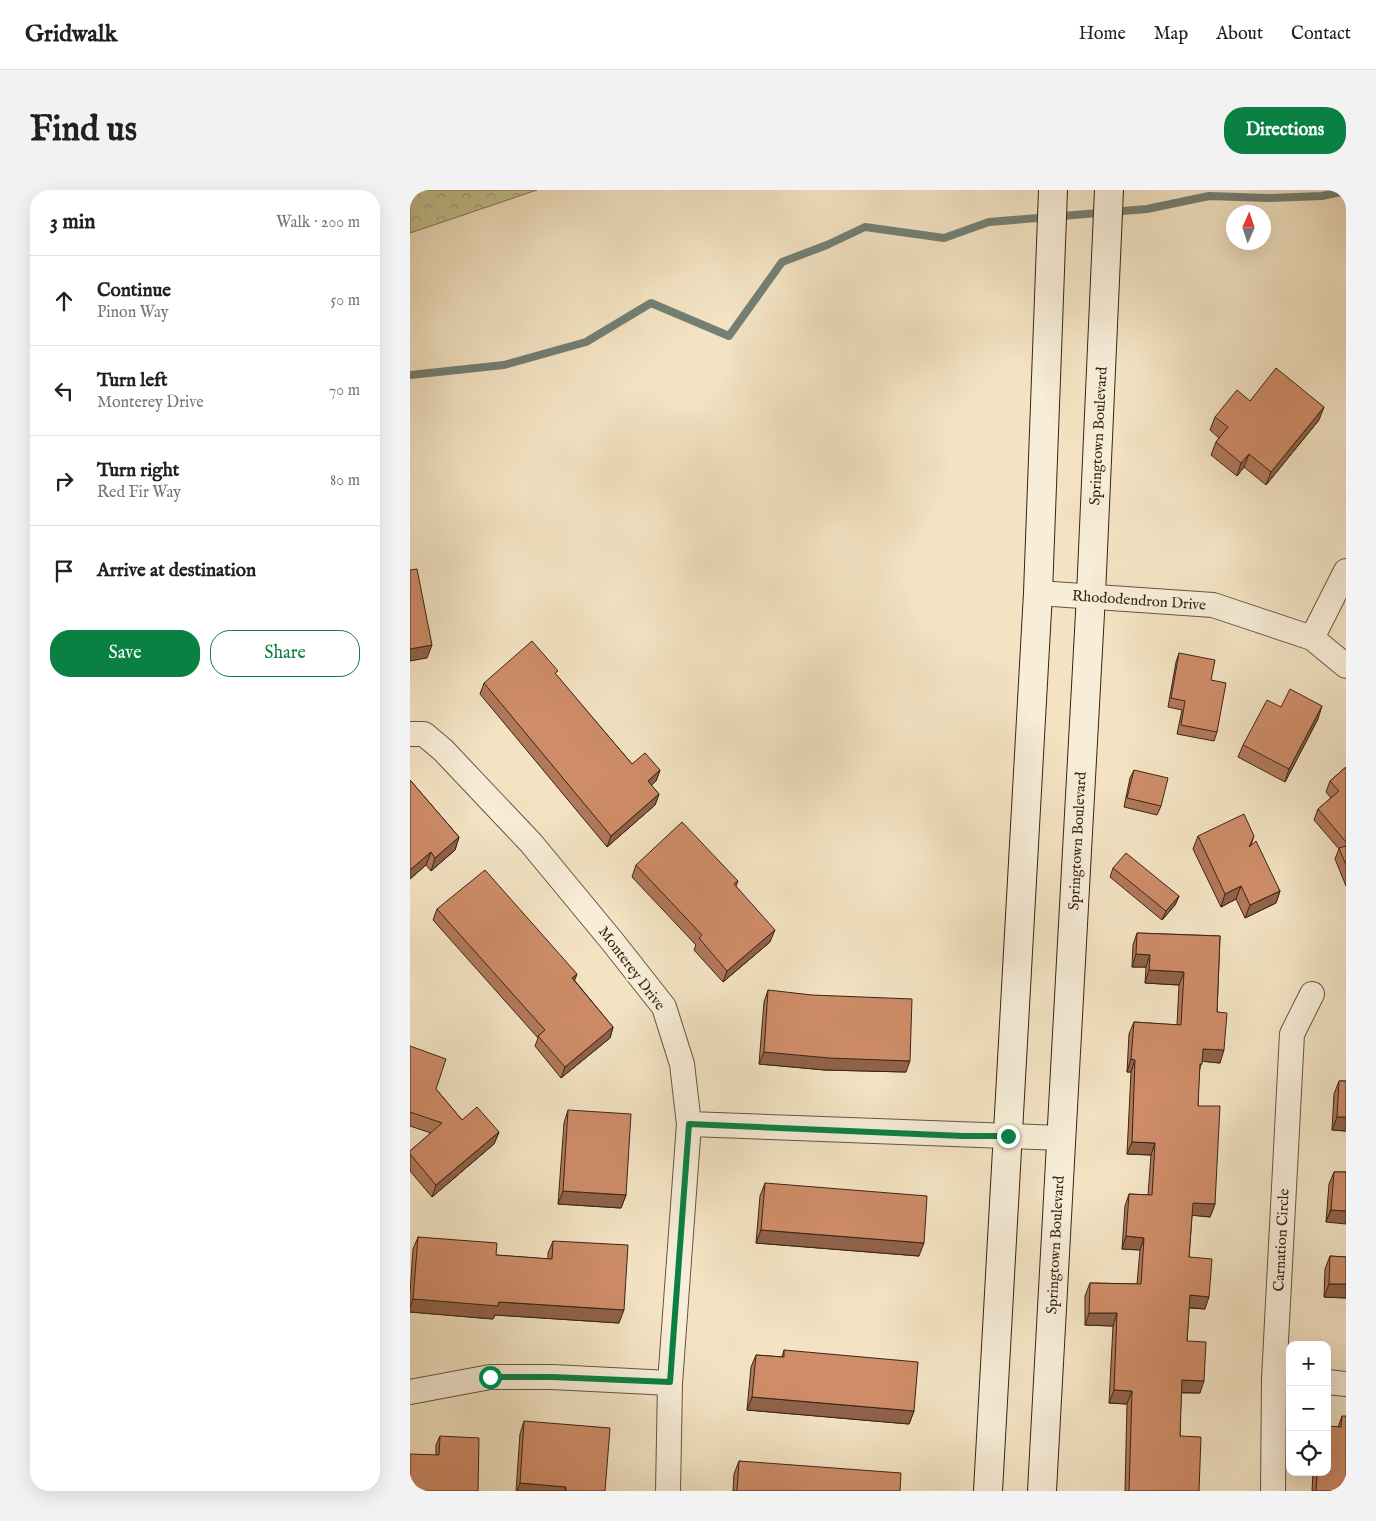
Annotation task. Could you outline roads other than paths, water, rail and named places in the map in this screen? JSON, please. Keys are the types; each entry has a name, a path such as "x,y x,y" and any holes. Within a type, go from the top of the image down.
{"street":[{"path":"988,1491 1038,593 1053,190"},
{"name":"Springtown Boulevard","path":"1042,1491 1091,596 1109,190"},
{"path":"1312,638 1346,570"},
{"name":"Rhododendron Drive","path":"1038,593 1213,605 1312,638 1346,666"},
{"name":"Monterey Drive","path":"410,734 424,734 443,750 531,844 664,1007 682,1064 689,1124 670,1382 668,1491"},
{"name":"Carnation Circle","path":"1273,1491 1282,1379 1292,1034 1312,994"},
{"path":"689,1124 963,1136 1061,1138"},
{"path":"410,1392 490,1377 552,1377 670,1382"},
{"path":"1331,1382 1346,1384"}],"waterway":[{"path":"410,375 504,365 586,342 651,303 729,336 782,262 827,245 865,227 944,238 989,222 1147,209 1209,196 1268,198 1322,196 1346,191"}]}
